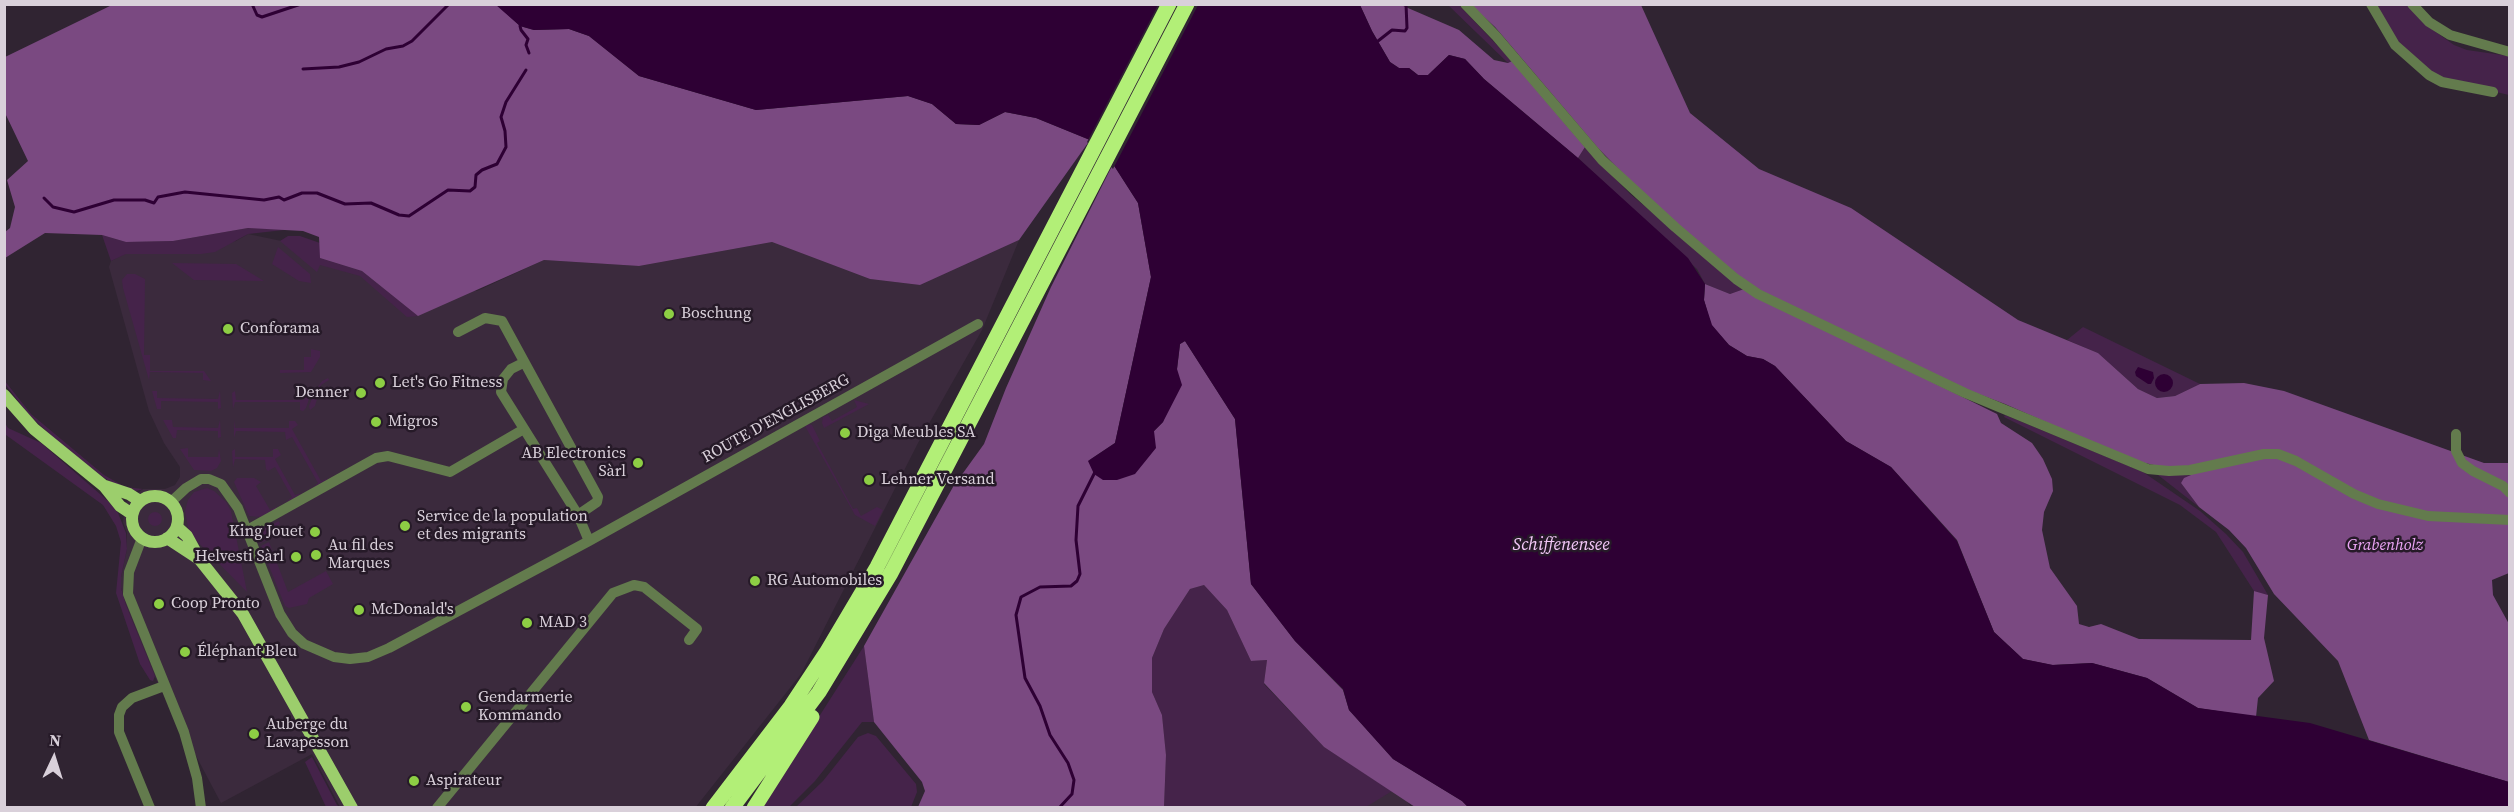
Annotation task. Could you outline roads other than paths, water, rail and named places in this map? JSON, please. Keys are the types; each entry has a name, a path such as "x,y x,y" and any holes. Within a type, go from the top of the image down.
{"highway":[{"path":"713,807 780,721 850,614 924,478 1168,4"},
{"path":"754,807 809,724 866,615 923,514 1187,4"},
{"path":"732,807 803,714 866,615"}],"main road":[{"path":"4,395 34,429 104,486 120,506 132,514"},
{"path":"104,486 129,494 140,501"},
{"path":"152,495 171,502 178,513 177,527 167,538 155,542 142,538 133,525 132,514 140,501 152,495"},
{"path":"177,527 187,536 200,560 247,619 352,807"},
{"path":"167,538 200,560"}],"street":[{"path":"1465,4 1496,36 1602,160 1675,227 1736,279 1758,294 1965,393 2148,469 2190,470 2264,454 2278,454 2295,460 2354,494 2378,504 2428,516 2510,520"},
{"path":"2372,4 2395,45 2429,75 2442,82 2493,92"},
{"path":"2412,4 2429,22 2450,35 2510,52"},
{"path":"459,332 485,318 502,321 598,497 597,502 578,515"},
{"name":"ROUTE D'ENGLISBERG","path":"171,502 194,482 201,479 215,480 227,489 235,501 280,614 291,633 304,644 319,652 350,659 369,657 589,541 978,324"},
{"path":"524,363 512,369 503,379 501,392 578,515 589,541"},
{"path":"247,530 375,458 388,456 450,472 524,429"},
{"path":"2456,434 2456,451 2462,463 2504,486 2510,493"},
{"path":"142,538 129,572 128,594 189,748 197,778 201,807"},
{"path":"437,807 613,593 634,585 644,587 697,629 689,640"},
{"path":"150,807 119,732 119,715 122,707 132,698 164,686"}],"water":[{"name":"Schiffenensee","path":"496,5 1360,5 1390,62 1399,68 1409,68 1418,75 1428,75 1449,55 1465,59 1484,79 1578,158 1688,258 1705,284 1704,300 1712,325 1729,345 1747,356 1763,359 1775,366 1846,441 1891,467 1957,541 1994,632 2023,659 2053,665 2092,663 2147,678 2198,708 2310,723 2509,782 2509,807 1468,807 1462,801 1393,759 1349,710 1343,689 1295,641 1251,584 1235,419 1185,341 1180,344 1177,369 1182,385 1163,422 1154,431 1156,448 1135,474 1117,480 1103,480 1094,474 1088,461 1115,443 1151,277 1138,203 1113,164 1090,140 1036,118 1005,112 979,125 956,124 932,104 908,96 756,110 639,76 589,36 569,29 534,30 520,26"},
{"path":"2138,367 2153,372 2154,378 2151,384 2136,376 2135,372"},
{"path":"2164,374 2170,377 2173,383 2170,389 2164,392 2158,389 2155,383 2158,377"}],"waterway":[{"path":"252,4 257,15 262,17 301,4"},
{"path":"303,69 339,67 359,62 386,49 403,46 412,41 449,4"},
{"path":"1378,41 1392,30 1405,31 1407,28 1406,4"},
{"path":"520,26 528,39 526,45 529,53"},
{"path":"44,198 53,207 74,212 114,200 145,200 154,203 158,197 185,192 264,200 279,197 284,200 302,193 317,193 345,204 371,203 399,215 409,216 448,190 470,191 475,187 476,175 497,164 506,147 501,117 506,102 526,70"},
{"path":"1059,808 1072,794 1074,780 1068,763 1050,735 1040,706 1025,678 1016,615 1021,597 1040,587 1071,586 1077,581 1080,574 1076,540 1078,506 1095,472"}],"place":[{"name":"Boschung","path":"669,314"},
{"name":"Conforama","path":"228,329"},
{"name":"Let's Go Fitness","path":"380,383"},
{"name":"Denner","path":"361,393"},
{"name":"Migros","path":"376,422"},
{"name":"Diga Meubles SA","path":"845,433"},
{"name":"AB Electronics Sàrl","path":"638,463"},
{"name":"Lehner Versand","path":"869,480"},
{"name":"Service de la population et des migrants","path":"405,526"},
{"name":"King Jouet","path":"315,532"},
{"name":"Au fil des Marques","path":"316,555"},
{"name":"Helvesti Sàrl","path":"296,557"},
{"name":"RG Automobiles","path":"755,581"},
{"name":"Coop Pronto","path":"159,604"},
{"name":"McDonald's","path":"359,610"},
{"name":"MAD 3","path":"527,623"},
{"name":"Éléphant Bleu","path":"185,652"},
{"name":"Gendarmerie Kommando","path":"466,707"},
{"name":"Auberge du Lavapesson","path":"254,734"},
{"name":"Aspirateur","path":"414,781"}],"park label":[{"name":"Grabenholz","path":"2385,546"}]}
